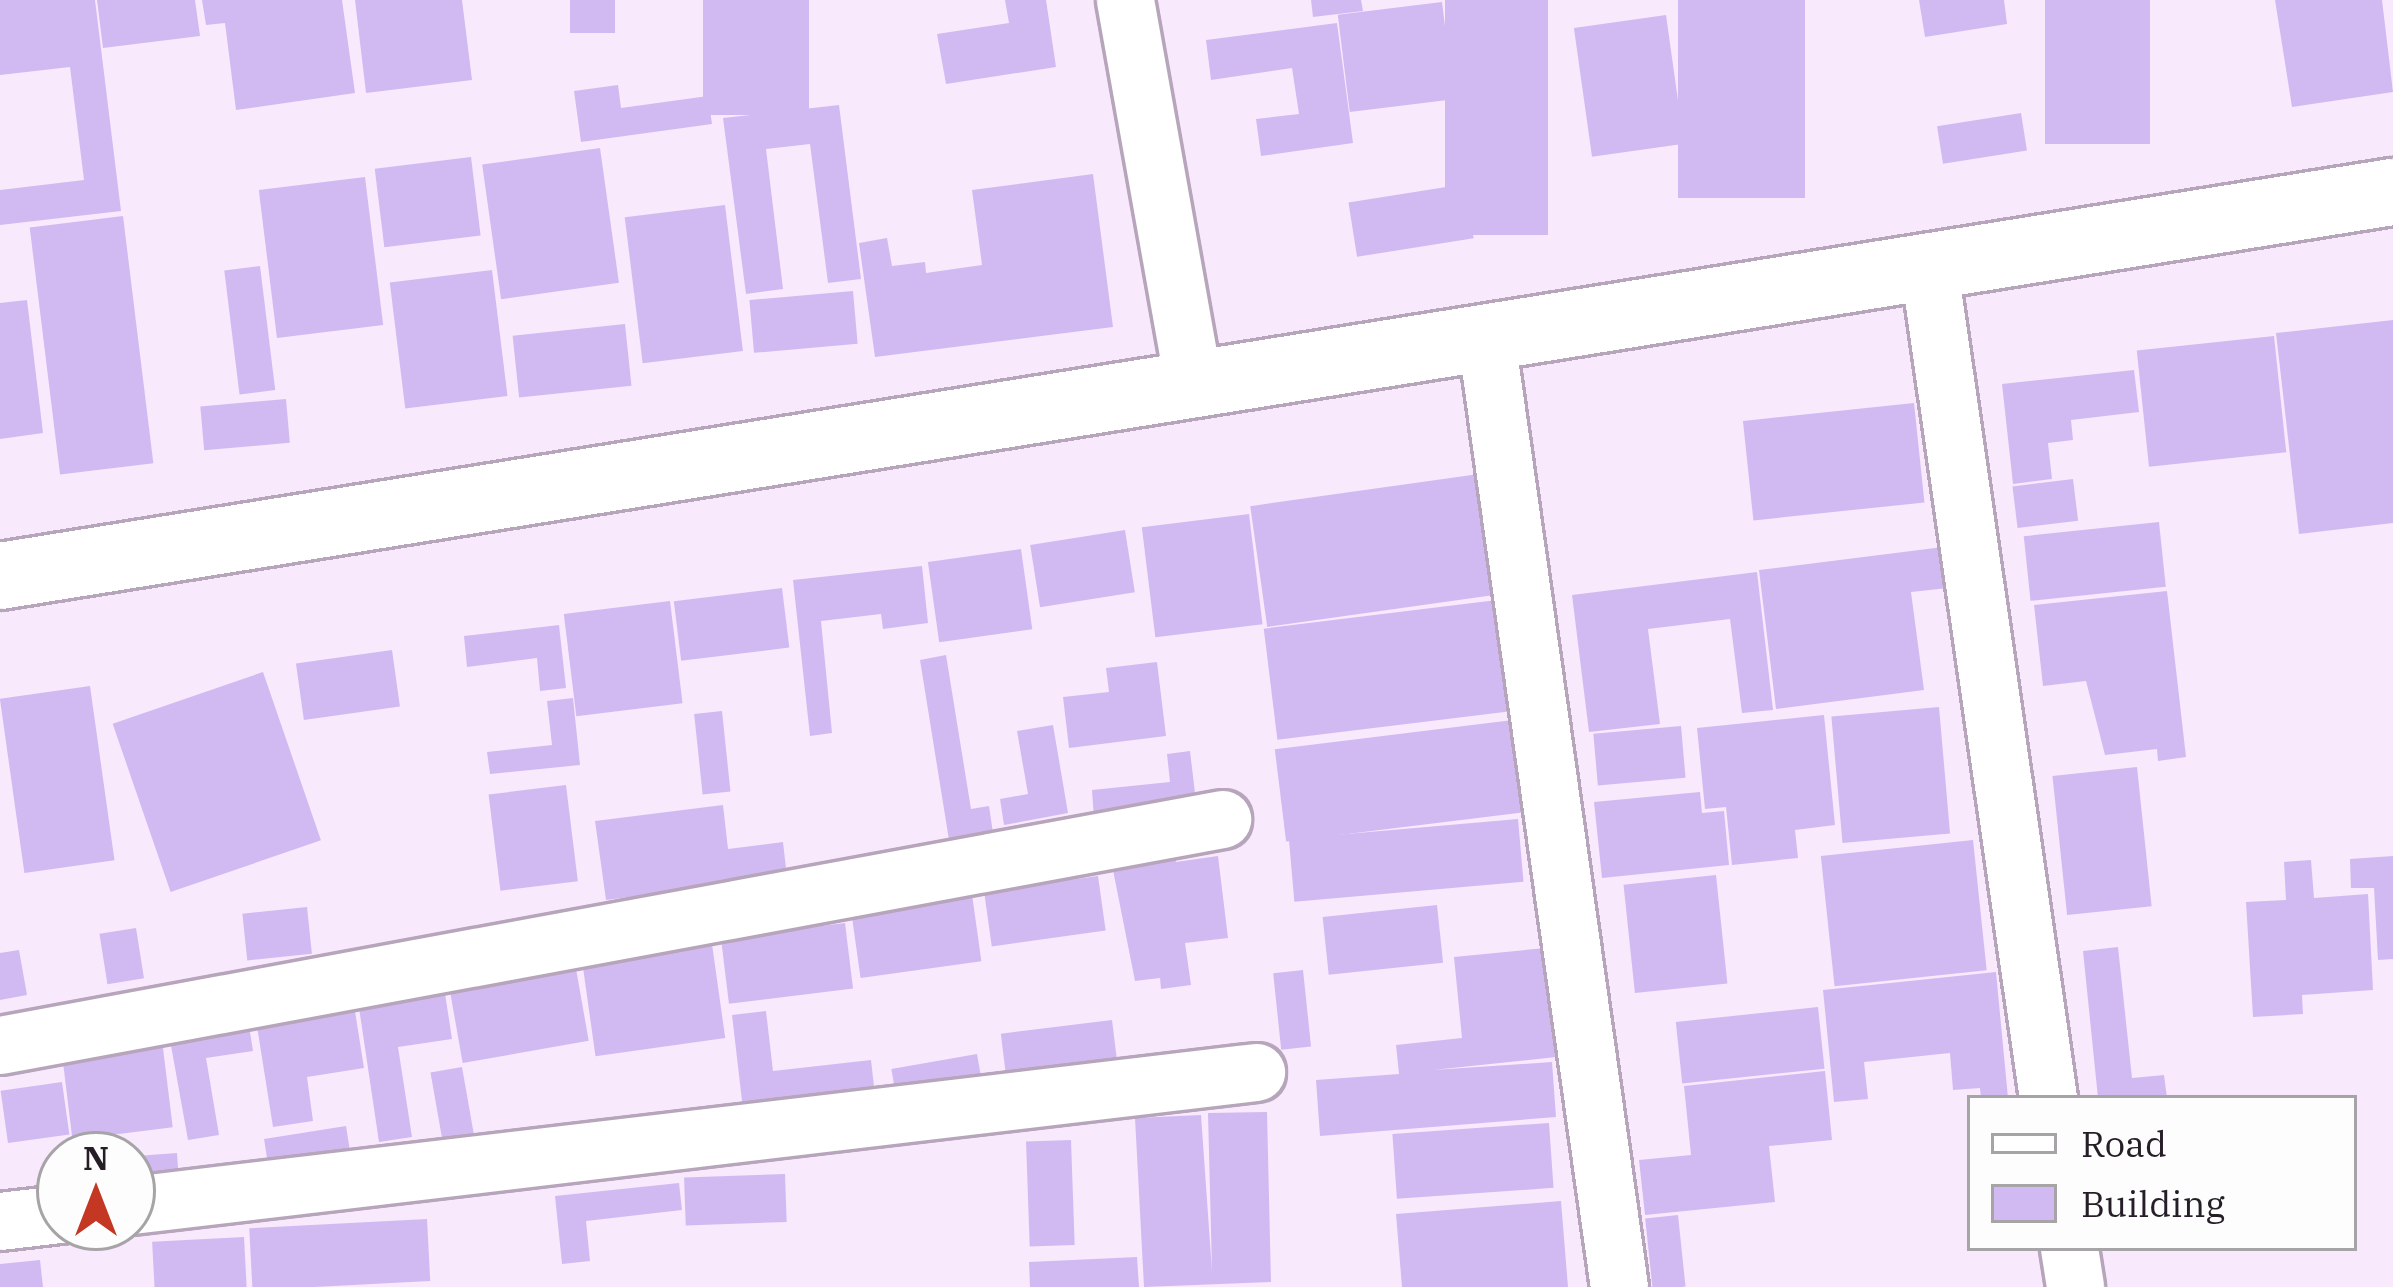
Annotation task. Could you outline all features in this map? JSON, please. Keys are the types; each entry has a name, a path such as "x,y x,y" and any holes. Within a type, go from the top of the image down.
{"street":[{"path":"1125,0 1194,388"},
{"path":"0,576 1194,388 1928,262 2393,192"},
{"path":"1928,262 2048,1095"},
{"path":"1486,338 1619,1287"},
{"path":"0,1046 1222,819"},
{"path":"156,1202 1256,1072"},
{"path":"0,1221 36,1217"},
{"path":"2069,1251 2075,1287"}],"building":[{"path":"0,0 95,0 121,211 0,225 0,190 84,180 70,67 0,75"},
{"path":"97,0 195,0 200,36 103,48"},
{"path":"202,0 342,0 355,93 236,110 225,23 206,25"},
{"path":"355,0 462,0 472,80 366,93"},
{"path":"570,0 615,0 615,33 570,33"},
{"path":"703,0 809,0 809,115 703,115"},
{"path":"1005,0 1046,0 1056,67 946,84 937,34 1009,23"},
{"path":"1311,0 1361,0 1363,11 1313,17"},
{"path":"1445,0 1548,0 1548,235 1445,235"},
{"path":"1678,0 1805,0 1805,198 1678,198"},
{"path":"1919,0 2004,0 2007,24 1925,37"},
{"path":"2045,0 2150,0 2150,144 2045,144"},
{"path":"2275,0 2382,0 2393,92 2292,107"},
{"path":"1442,2 1454,99 1350,112 1338,15"},
{"path":"1666,15 1684,144 1592,157 1574,28"},
{"path":"1337,23 1353,143 1261,156 1256,119 1299,114 1292,68 1211,80 1206,40"},
{"path":"618,85 621,108 708,96 712,124 581,142 574,91"},
{"path":"839,105 861,279 828,283 810,144 766,149 783,289 746,294 723,118"},
{"path":"2021,113 2027,151 1943,164 1937,126"},
{"path":"600,148 619,283 501,299 482,165"},
{"path":"471,157 481,235 384,247 375,169"},
{"path":"1093,174 1113,327 875,357 859,243 887,238 892,266 925,262 926,273 982,265 972,190"},
{"path":"365,177 383,325 277,338 259,190"},
{"path":"1465,184 1474,238 1357,257 1348,202"},
{"path":"725,205 743,351 643,363 625,217"},
{"path":"123,216 153,463 60,475 30,227"},
{"path":"260,266 275,390 240,394 224,270"},
{"path":"492,270 507,396 405,409 390,283"},
{"path":"853,291 858,344 754,353 749,300"},
{"path":"27,300 43,433 0,439 0,303"},
{"path":"2393,320 2393,523 2299,534 2276,333"},
{"path":"625,324 631,386 519,397 513,336"},
{"path":"2274,336 2286,452 2149,467 2137,350"},
{"path":"2134,370 2139,412 2071,420 2073,440 2048,443 2052,479 2013,484 2002,384"},
{"path":"286,399 290,443 204,450 200,406"},
{"path":"1914,403 1924,502 1753,520 1743,421"},
{"path":"1479,474 1496,595 1267,627 1250,506"},
{"path":"2073,479 2078,521 2018,528 2012,486"},
{"path":"1249,514 1263,624 1155,637 1142,527"},
{"path":"2159,522 2166,587 2031,601 2024,536"},
{"path":"1125,530 1135,592 1040,607 1030,545"},
{"path":"1943,547 1948,588 1911,592 1924,690 1776,709 1759,570"},
{"path":"1021,549 1032,629 939,642 928,562"},
{"path":"922,566 928,623 883,629 881,614 821,621 832,733 810,736 793,580"},
{"path":"1757,572 1773,710 1742,713 1730,619 1648,629 1660,724 1589,732 1572,595"},
{"path":"782,588 789,648 681,661 674,601"},
{"path":"2167,591 2186,757 2158,761 2157,749 2105,755 2086,681 2043,686 2034,605"},
{"path":"1497,600 1511,711 1277,740 1264,629"},
{"path":"670,601 683,703 576,716 564,614"},
{"path":"559,625 566,688 540,691 537,658 467,667 464,636"},
{"path":"392,650 400,706 304,720 296,663"},
{"path":"946,655 971,809 989,806 993,833 949,840 920,660"},
{"path":"1157,662 1166,736 1069,748 1063,697 1109,692 1106,668"},
{"path":"263,672 321,840 171,892 113,724"},
{"path":"90,686 114,860 24,873 0,699"},
{"path":"573,698 580,765 490,774 487,752 552,745 547,701"},
{"path":"1939,707 1950,834 1842,843 1831,716"},
{"path":"722,711 730,792 703,794 694,714"},
{"path":"1824,715 1835,825 1795,830 1798,858 1732,865 1726,807 1705,809 1697,728"},
{"path":"1513,720 1524,812 1286,842 1275,749"},
{"path":"1053,725 1068,813 1004,825 1000,799 1028,794 1017,731"},
{"path":"1681,726 1686,778 1598,785 1593,734"},
{"path":"1190,751 1197,810 1094,819 1092,790 1170,782 1167,754"},
{"path":"2137,767 2152,906 2067,915 2052,776"},
{"path":"566,785 578,881 500,891 489,795"},
{"path":"1700,792 1702,813 1724,811 1729,865 1602,878 1594,802"},
{"path":"723,805 728,849 783,842 787,877 606,900 595,821"},
{"path":"1518,819 1523,882 1294,902 1289,839"},
{"path":"1973,840 1987,970 1835,986 1821,856"},
{"path":"1174,852 1176,862 1218,856 1228,938 1185,943 1191,985 1161,989 1160,978 1135,981 1111,860"},
{"path":"2393,856 2393,959 2378,960 2374,888 2351,888 2350,859"},
{"path":"2311,860 2314,898 2368,894 2373,990 2302,995 2303,1014 2253,1017 2246,902 2286,900 2284,862"},
{"path":"969,873 981,961 861,978 848,890"},
{"path":"1716,875 1727,983 1635,993 1624,885"},
{"path":"1098,876 1106,930 992,946 984,892"},
{"path":"1437,905 1443,963 1329,975 1323,917"},
{"path":"307,907 312,954 247,961 242,914"},
{"path":"845,923 853,989 729,1004 721,938"},
{"path":"136,928 144,978 107,984 99,934"},
{"path":"712,944 725,1038 595,1056 582,962"},
{"path":"2118,947 2132,1078 2164,1075 2167,1095 2098,1095 2083,951"},
{"path":"1545,948 1556,1057 1433,1070 1552,1062 1556,1117 1320,1136 1316,1080 1399,1074 1396,1045 1462,1038 1454,957"},
{"path":"19,950 27,995 0,1000 0,953"},
{"path":"575,963 589,1041 463,1063 449,985"},
{"path":"1303,970 1311,1047 1281,1050 1273,973"},
{"path":"1996,972 2008,1095 1981,1095 1980,1088 1953,1090 1950,1053 1864,1062 1868,1099 1834,1102 1823,990"},
{"path":"444,987 452,1039 398,1047 412,1137 379,1142 358,1001"},
{"path":"354,1005 364,1068 307,1077 313,1121 273,1127 256,1020"},
{"path":"1818,1007 1824,1069 1682,1084 1676,1022"},
{"path":"766,1011 773,1071 871,1060 876,1104 744,1118 732,1015"},
{"path":"1112,1020 1118,1071 1007,1084 1001,1034"},
{"path":"249,1026 253,1051 206,1058 219,1135 188,1140 170,1040"},
{"path":"162,1040 173,1127 71,1131 62,1052"},
{"path":"977,1054 983,1089 898,1105 891,1069"},
{"path":"462,1067 475,1139 443,1144 430,1073"},
{"path":"1825,1071 1832,1140 1769,1146 1775,1202 1645,1215 1639,1160 1691,1155 1684,1086"},
{"path":"62,1082 69,1131 36,1131 36,1139 8,1143 1,1091"},
{"path":"1267,1112 1271,1282 1144,1287 1135,1118 1201,1115 1212,1271 1208,1113"},
{"path":"1549,1123 1554,1188 1397,1199 1392,1134"},
{"path":"346,1126 351,1159 269,1172 264,1139"},
{"path":"1071,1140 1075,1245 1030,1247 1026,1142"},
{"path":"177,1153 179,1182 156,1184 156,1154"},
{"path":"785,1174 787,1222 686,1225 684,1178"},
{"path":"679,1183 682,1210 586,1221 590,1261 562,1264 555,1196"},
{"path":"1561,1201 1568,1287 1402,1287 1396,1214"},
{"path":"1678,1215 1686,1287 1652,1287 1645,1218"},
{"path":"427,1219 430,1281 252,1287 249,1228"},
{"path":"244,1237 247,1287 154,1287 156,1242"},
{"path":"1137,1257 1139,1287 1030,1287 1029,1262"},
{"path":"40,1260 43,1287 0,1287 0,1264"}]}
